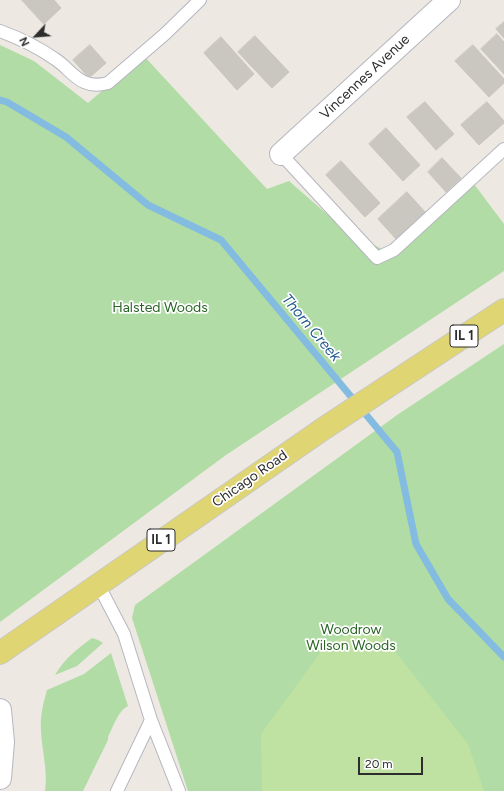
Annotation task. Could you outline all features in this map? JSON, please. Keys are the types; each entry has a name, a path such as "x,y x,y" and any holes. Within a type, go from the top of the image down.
{"main road":[{"name":"Chicago Road","path":"0,653 323,428 504,310"}],"street":[{"name":"Vincennes Avenue","path":"281,154 449,0"},
{"path":"0,710 3,742 0,778"}],"lane":[{"path":"0,31 23,40 57,60 74,76 85,83 96,86 108,83 165,34 200,0"},
{"path":"281,154 377,258 394,250 504,149"},
{"path":"98,584 124,634 150,720 179,791"},
{"path":"117,791 150,720"}],"green space":[{"name":"Halsted Woods","path":"0,45 34,61 88,103 143,55 267,189 289,181 344,229 395,256 474,184 504,224 504,271 226,455 0,622"},
{"name":"Woodrow Wilson Woods","path":"504,344 504,791 188,791 132,618 135,605 397,415"},
{"path":"372,622 468,744 484,791 262,791 261,734 325,646"},
{"path":"92,638 103,643 77,666 55,675 76,650"},
{"path":"111,653 128,706 124,708 116,720 83,791 45,791 46,784 41,726 42,710 47,690 84,674"}],"building":[{"path":"22,0 54,0 61,8 44,24"},
{"path":"504,22 504,38 496,29"},
{"path":"497,34 504,42 504,74 481,49"},
{"path":"255,36 289,72 272,88 238,52"},
{"path":"221,37 254,74 237,90 204,53"},
{"path":"90,45 106,63 89,78 73,60"},
{"path":"473,45 504,79 504,83 489,97 455,61"},
{"path":"425,102 454,134 436,150 407,117"},
{"path":"487,102 504,121 504,123 479,145 461,125"},
{"path":"386,128 420,165 403,181 369,144"},
{"path":"442,158 461,178 446,192 428,172"},
{"path":"341,161 380,203 365,217 326,175"},
{"path":"407,192 425,212 396,239 378,219"}],"waterway":[{"name":"Thorn Creek","path":"0,100 7,102 66,137 148,205 221,240 397,452 416,544 448,599 504,657"}]}
